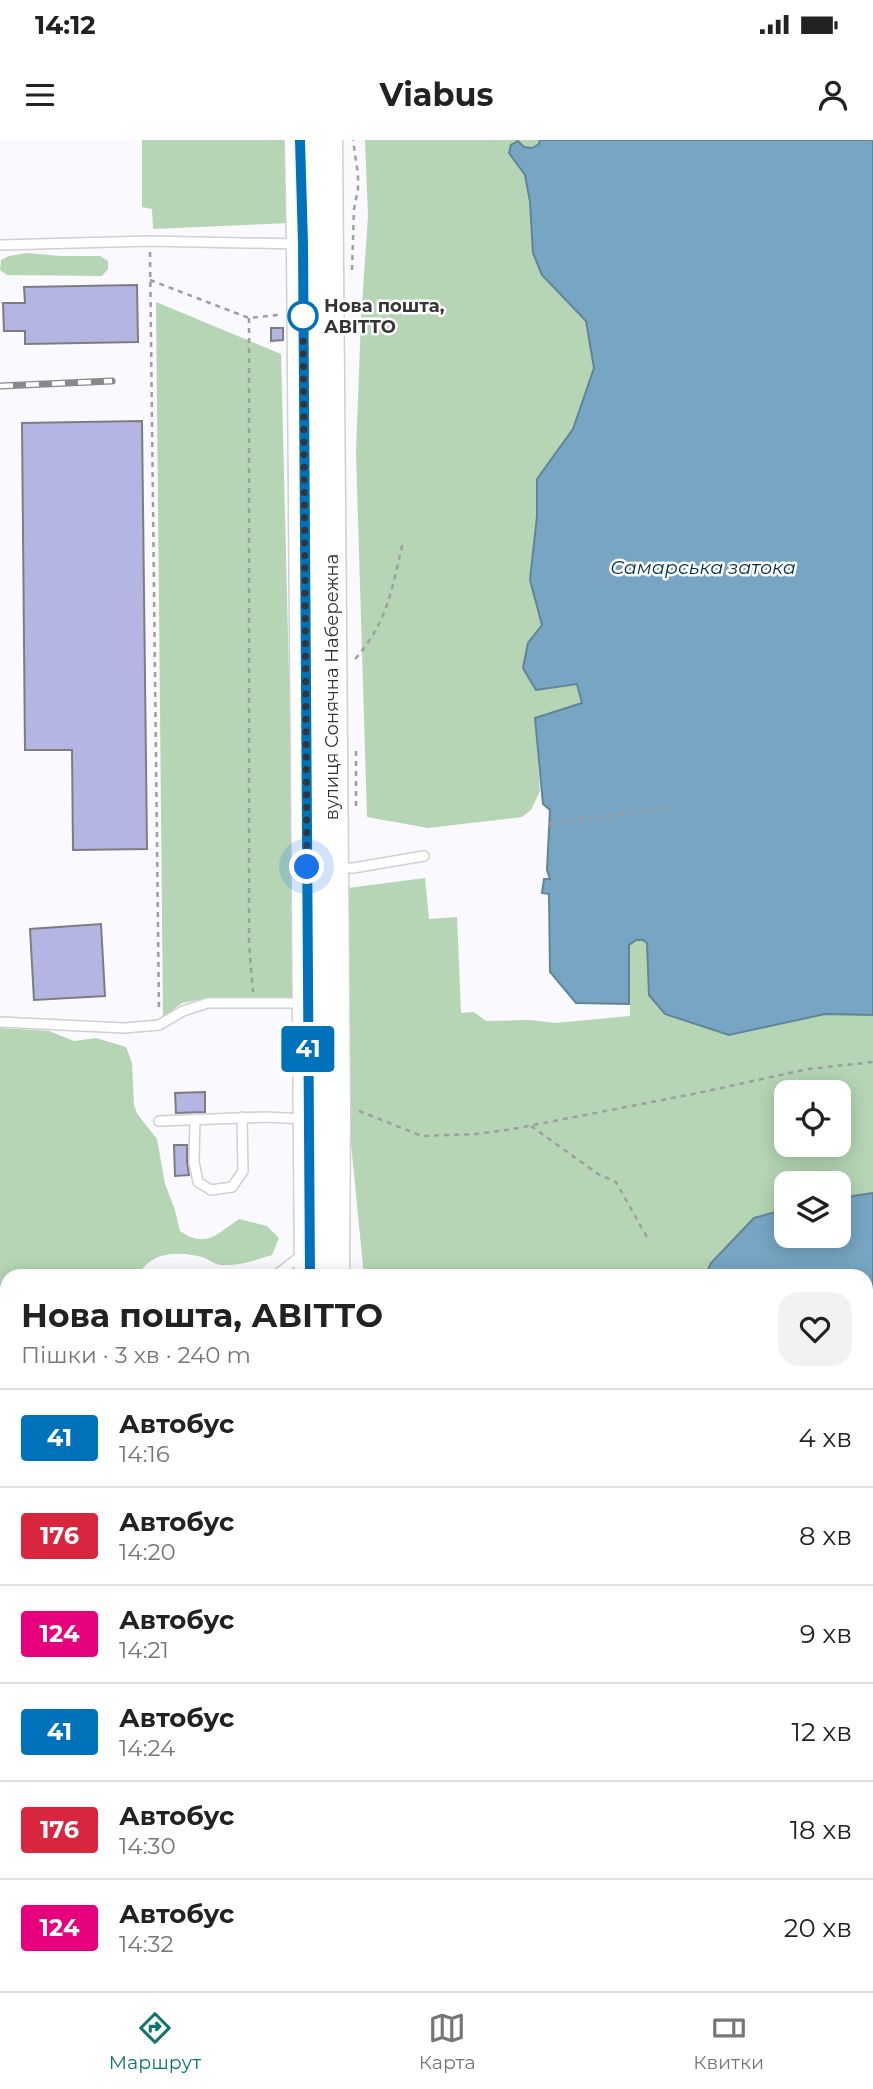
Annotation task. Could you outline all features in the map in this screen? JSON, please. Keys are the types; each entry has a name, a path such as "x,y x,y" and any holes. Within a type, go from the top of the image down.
{"main road":[{"name":"вулиця Сонячна Набережна","path":"300,140 316,244 333,868 322,1262"},
{"name":"вулиця Сонячна Набережна","path":"326,1116 308,1003 316,244 327,140"}],"lane":[{"path":"0,245 149,241 316,244"},
{"path":"333,868 353,868 424,856"},
{"path":"0,1022 124,1028 159,1025 183,1011 208,1003 308,1003"},
{"path":"159,1121 326,1116"},
{"path":"195,1119 194,1162 198,1182 211,1190 232,1187 243,1171 243,1117"},
{"path":"298,1269 322,1262"}],"path":[{"path":"149,241 159,1025"},
{"path":"150,280 249,318 278,315"},
{"path":"249,318 249,944 254,1003"},
{"path":"354,661 380,626 389,603 403,542"},
{"path":"549,824 676,807"},
{"path":"326,1116 356,1110 422,1136 476,1133 531,1126 808,1069 873,1062"},
{"path":"531,1126 598,1174 616,1182 648,1238"}],"green space":[{"path":"142,140 290,140 291,223 153,229 152,209 142,207"},
{"path":"365,140 540,140 536,146 509,153 525,175 542,276 586,321 594,368 573,429 537,479 537,516 530,580 542,625 528,643 578,684 582,703 535,718 540,791 531,810 522,817 428,828 367,817 356,452 368,216"},
{"path":"27,253 100,256 108,261 108,269 102,276 7,275 0,270 1,260"},
{"path":"156,302 281,354 297,998 209,998 182,1003 163,1017"},
{"path":"425,878 429,919 457,917 461,1013 474,1012 486,1021 530,1020 555,1023 630,1016 629,944 636,940 647,943 729,1035 825,1014 873,1015 873,1193 851,1196 851,1171 774,1171 774,1212 754,1218 708,1269 363,1269 349,1123 348,888"},
{"path":"0,1028 49,1031 74,1041 96,1038 126,1047 132,1063 134,1106 157,1139 165,1184 180,1231 197,1239 204,1239 218,1234 239,1219 267,1226 279,1238 272,1255 235,1265 219,1265 202,1257 175,1254 157,1257 142,1269 0,1269"}],"water":[{"name":"Самарська затока","path":"540,140 873,140 873,1015 825,1014 729,1035 665,1014 649,995 647,943 643,940 636,940 629,945 629,1004 576,1003 550,972 549,894 542,893 544,879 550,879 547,870 550,810 543,804 535,718 582,703 577,684 536,690 523,668 528,643 542,625 530,580 537,516 537,479 573,429 594,368 586,321 542,275 533,253 530,202 525,175 509,153 511,145 518,141 524,147 532,148 539,144"},
{"path":"873,1193 873,1269 708,1269 754,1218 774,1212 774,1248 851,1248 851,1196"}],"building":[{"path":"137,285 138,342 25,344 25,331 4,331 3,303 25,303 24,287"},
{"path":"271,328 283,328 283,340 271,341"},
{"path":"142,421 147,849 73,850 72,750 25,750 22,423"},
{"path":"101,924 105,996 34,1000 30,929"},
{"path":"205,1092 205,1112 176,1113 175,1093"},
{"path":"174,1145 187,1145 189,1175 175,1176"}],"railway":[{"path":"0,386 112,381"}],"bus line":[{"name":"41","path":"300,140 310,1269"}],"place":[{"name":"Нова пошта, АВІТТО","path":"303,316"}],"route":[{"path":"303,316 307,867"}]}
